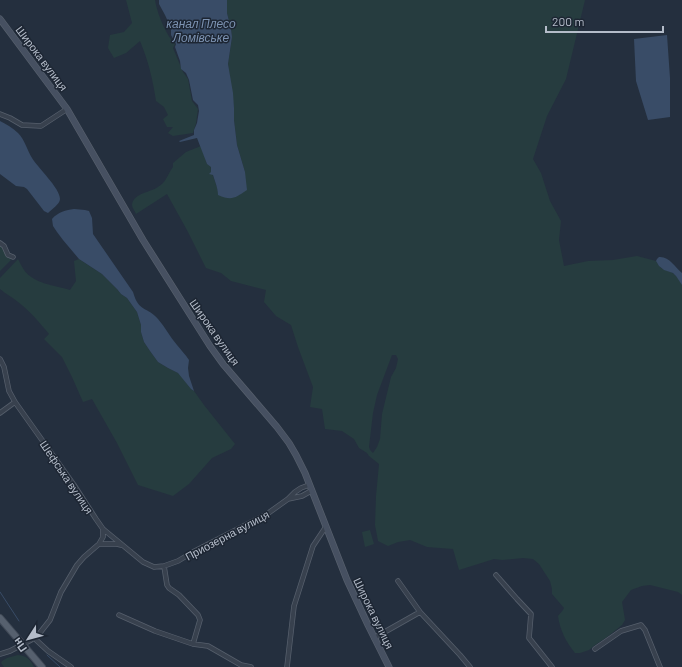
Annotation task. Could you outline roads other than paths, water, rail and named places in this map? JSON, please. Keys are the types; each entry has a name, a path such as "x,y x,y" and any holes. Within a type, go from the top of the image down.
{"main road":[{"name":"Широка вулиця","path":"0,19 67,109 201,333 224,364 289,443 296,455 310,488 347,580 389,667"},
{"path":"0,618 42,667"}],"street":[{"path":"0,114 22,125 42,126 67,109"},
{"path":"0,243 4,246 8,255 13,257"},
{"name":"Шефська вулиця","path":"0,359 15,402 103,529 143,562 154,567 164,566"},
{"path":"0,413 15,402"},
{"name":"Приозерна вулиця","path":"164,566 178,561 267,514 301,488 310,488"},
{"path":"288,499 302,496 310,488"},
{"path":"287,667 294,606 313,546 325,528"},
{"path":"0,654 10,651 39,634 50,620 61,592 77,564 99,544 103,536 103,529"},
{"path":"99,544 117,544 123,546"},
{"path":"164,566 169,588 179,595 199,617 200,620 193,644"},
{"path":"496,575 531,614 529,638 552,667"},
{"path":"398,581 420,612 470,667"},
{"path":"374,638 420,612"},
{"path":"119,615 155,631 193,644 208,646 241,665 251,667"},
{"path":"595,649 621,631 641,624 645,630 660,667"},
{"path":"34,638 48,651 70,667"}],"water":[{"name":"канал Плесо Ломівське","path":"159,0 227,0 227,13 232,37 228,64 233,93 237,145 245,172 247,190 236,197 227,198 218,195 213,175 209,174 211,172 211,167 207,164 197,138 179,141 194,135 199,111 198,105 193,100 186,73 181,69 175,47 176,44 171,35 171,28 159,4"},
{"path":"667,35 670,78 670,117 648,120 636,81 634,39"},
{"path":"0,121 16,131 24,142 32,158 53,184 59,194 60,201 48,213 44,211 27,189 16,186 0,174"},
{"path":"74,209 89,211 92,218 93,234 133,292 135,299 141,306 158,319 189,360 189,376 194,391 178,373 158,362 150,351 144,342 137,312 127,298 121,294 102,274 79,259 53,226 52,219 54,217 62,212"},
{"path":"659,257 669,260 682,273 682,285 673,273 664,270 659,266 656,261"}],"waterway":[{"path":"0,592 19,621"},
{"path":"47,655 60,667"}]}
